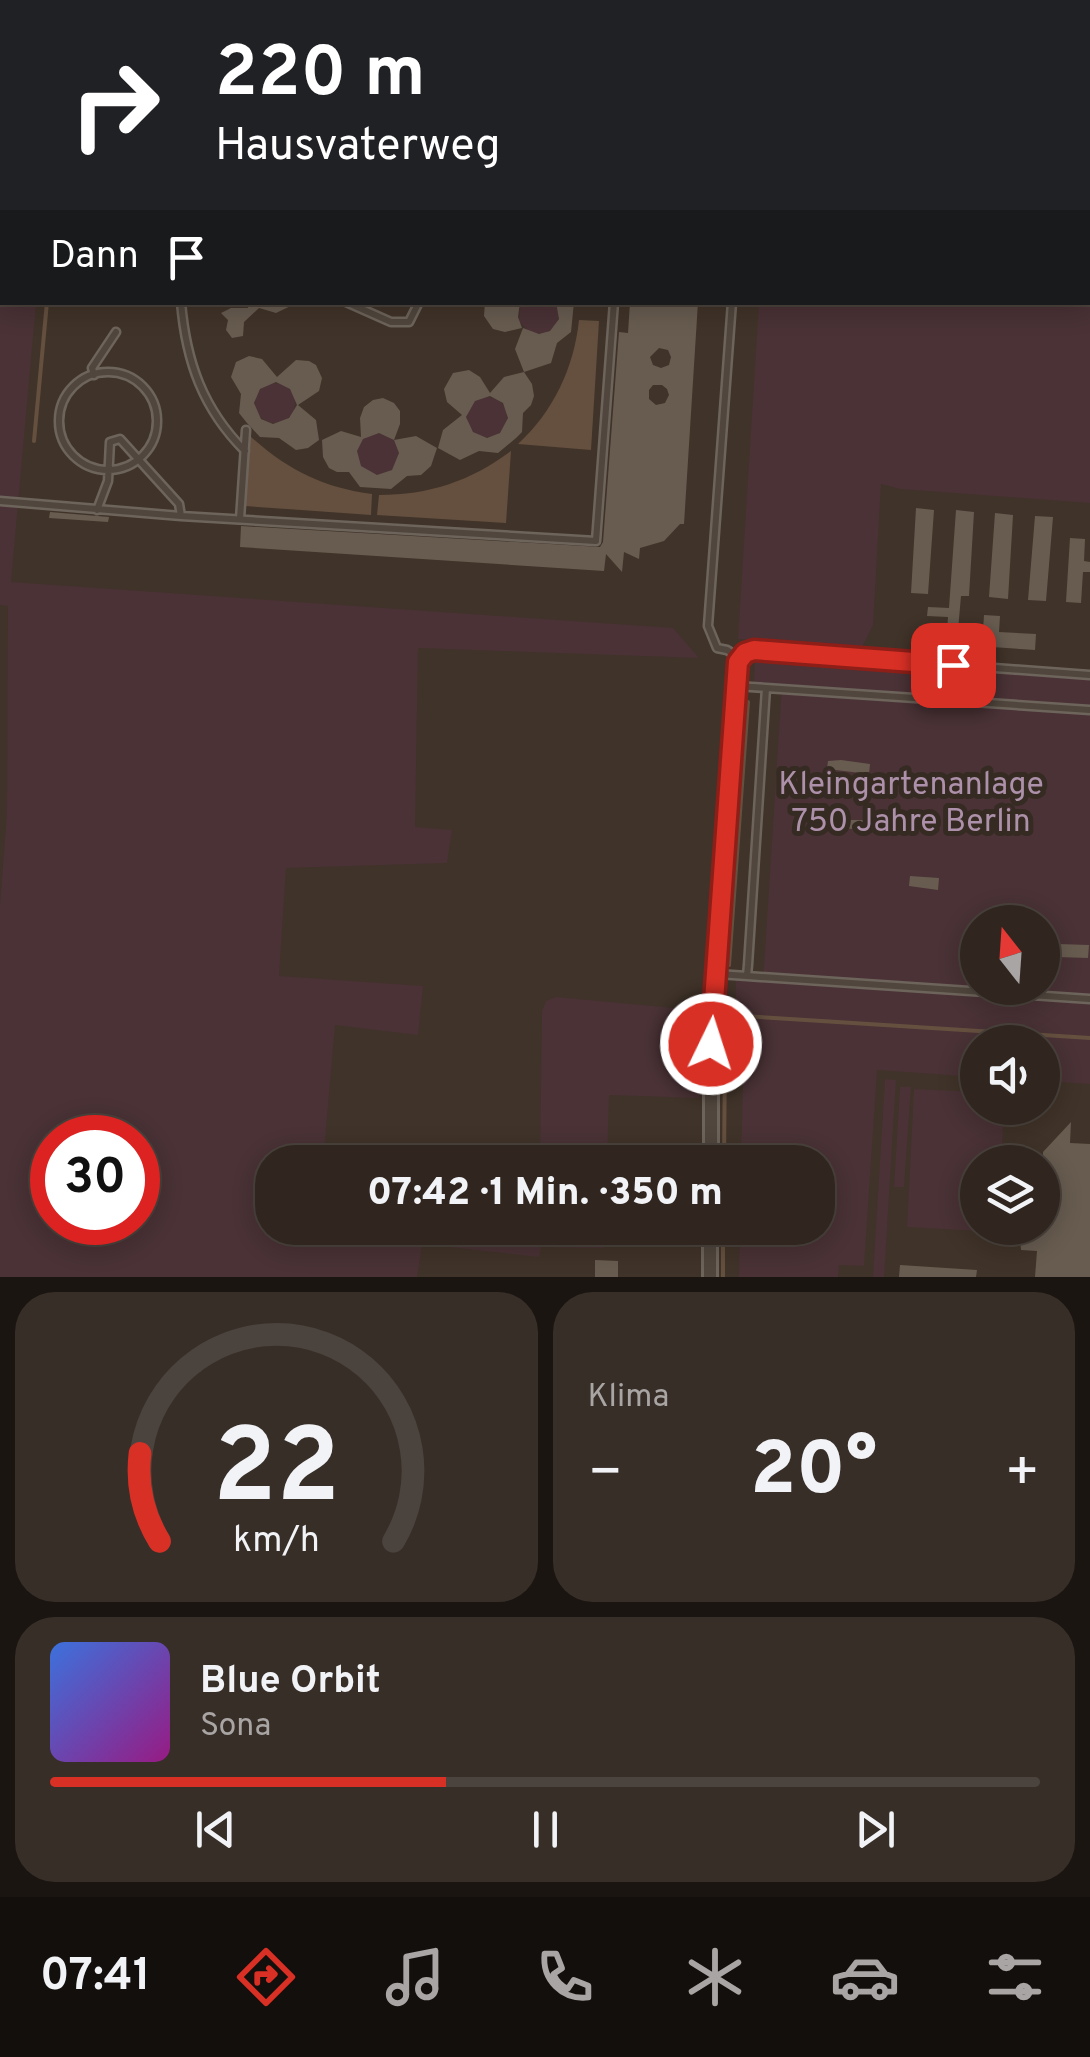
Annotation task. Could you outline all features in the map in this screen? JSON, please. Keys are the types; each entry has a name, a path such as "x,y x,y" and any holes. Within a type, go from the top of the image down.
{"street":[{"path":"711,1145 711,1044 740,659"},
{"path":"710,1245 710,1277"}],"lane":[{"path":"181,305 192,372 224,430 245,451"},
{"path":"353,305 391,322 409,322 418,305"},
{"path":"0,501 596,541 614,305"},
{"path":"732,305 708,626 718,648 740,659 754,650 1090,675"},
{"path":"94,374 92,368 116,332"},
{"path":"110,372 130,376 145,388 156,404 158,424 154,443 139,459 108,470 88,467 72,456 62,440 59,420 63,401 75,385 94,374 110,372"},
{"path":"240,519 246,430"},
{"path":"96,510 108,481 110,442 120,439 180,504 181,516"},
{"path":"735,686 1090,710"},
{"path":"747,976 766,688"},
{"path":"716,974 1090,999"}],"green space":[{"path":"0,305 36,305 11,582 673,628 699,658 418,648 415,827 452,830 447,863 286,868 279,976 423,986 418,1035 335,1025 324,1145 255,1145 255,1245 422,1245 417,1277 0,1277 0,905 7,813 8,606 0,605"},
{"path":"521,305 557,305 556,325 544,334 530,333 519,321"},
{"path":"759,305 1090,305 1090,503 900,489 881,484 873,625 862,647 738,639"},
{"path":"275,383 289,389 295,403 289,417 275,423 261,417 255,403 261,389"},
{"path":"487,397 501,403 507,417 501,431 487,437 473,431 467,417 473,403"},
{"path":"378,433 393,439 399,454 393,469 378,475 363,469 357,454 363,439"},
{"name":"Kleingartenanlage 750 Jahre Berlin","path":"755,657 1090,679 1090,1084 1060,1082 1060,1025 960,1025 960,1076 877,1070 864,1266 839,1265 838,1277 739,1277 740,1245 835,1245 835,1145 741,1145 745,1009 736,1008 736,981 763,982 782,685 754,683"},
{"path":"556,997 695,1010 693,1049 701,1053 699,1098 609,1095 608,1145 540,1145 542,1011 546,1001"},
{"path":"885,1079 896,1080 884,1277 873,1277"},
{"path":"900,1087 911,1087 904,1187 894,1187"},
{"path":"914,1089 960,1091 960,1125 1003,1125 1002,1145 960,1145 960,1230 907,1227"},
{"path":"431,1245 604,1245 541,1247 539,1257"}],"shaded area":[{"path":"579,320 599,321 591,450 518,444 542,418 560,388"},
{"path":"250,436 306,475 372,494 371,515 245,506"},
{"path":"511,451 506,523 377,515 379,495 449,484 481,471"}],"building":[{"path":"248,305 293,305 276,313 259,308 244,322 243,336 232,338 226,330 228,320 221,313 231,308 248,308"},
{"path":"485,305 520,305 522,328 505,332 493,329 484,316"},
{"path":"557,305 574,305 571,332 557,343 551,363 524,372 515,349 523,328 539,334 550,331 559,319"},
{"path":"630,305 698,305 684,524 664,541 640,548 639,559 624,552 622,572 606,554 604,571 240,547 241,526 600,547 619,332 628,333","holes":["659,348 668,350 669,365 653,365 650,357","653,385 662,385 669,395 665,403 656,405 649,399 649,390"]},
{"path":"249,356 262,359 277,377 296,360 316,365 322,378 319,391 298,405 316,420 319,440 296,450 279,438 260,437 239,413 241,394 231,377 236,362","holes":["276,382 290,389 297,405 289,418 273,424 261,419 254,403 260,389"]},
{"path":"469,370 480,377 490,393 504,377 524,372 532,384 534,396 523,413 522,432 498,453 479,451 460,460 438,448 443,430 462,415 447,402 444,389 453,373","holes":["490,396 503,403 508,418 500,433 487,438 473,432 466,417 475,401"]},
{"path":"383,398 400,411 394,440 416,436 437,448 431,466 421,475 407,476 391,489 360,487 349,472 329,468 323,457 322,440 341,431 361,437 360,418 364,407","holes":["379,433 394,440 399,453 392,470 377,475 361,466 357,451 363,439"]},
{"path":"916,508 934,510 928,594 911,593"},
{"path":"956,510 974,512 969,596 961,596 958,630 983,631 984,615 1000,616 999,632 1036,634 1035,650 946,644 948,617 927,616 928,607 949,608"},
{"path":"50,512 109,517 108,522 49,518"},
{"path":"995,513 1013,515 1008,599 989,597"},
{"path":"1035,516 1053,517 1046,601 1028,600"},
{"path":"1070,538 1085,539 1084,561 1090,562 1090,572 1083,572 1081,603 1066,602"},
{"path":"828,761 870,764 869,774 827,769"},
{"path":"827,820 867,820 868,830 826,827"},
{"path":"910,876 939,878 938,890 909,886"},
{"path":"1060,944 1089,945 1088,958 1060,957"},
{"path":"1071,1122 1070,1143 1090,1144 1090,1277 1035,1277 1037,1251 1021,1250 1021,1245 1060,1245 1060,1145 1050,1145"},
{"path":"595,1260 618,1261 618,1277 595,1277"},
{"path":"900,1265 977,1270 976,1277 899,1277"}],"waterway":[{"path":"34,441 47,305"},
{"path":"729,965 748,702"},
{"path":"727,1015 1090,1038"},
{"path":"724,1145 725,1054"},
{"path":"723,1245 723,1277"}],"route":[{"path":"711,1044 738,662 754,650 953,665"}]}
